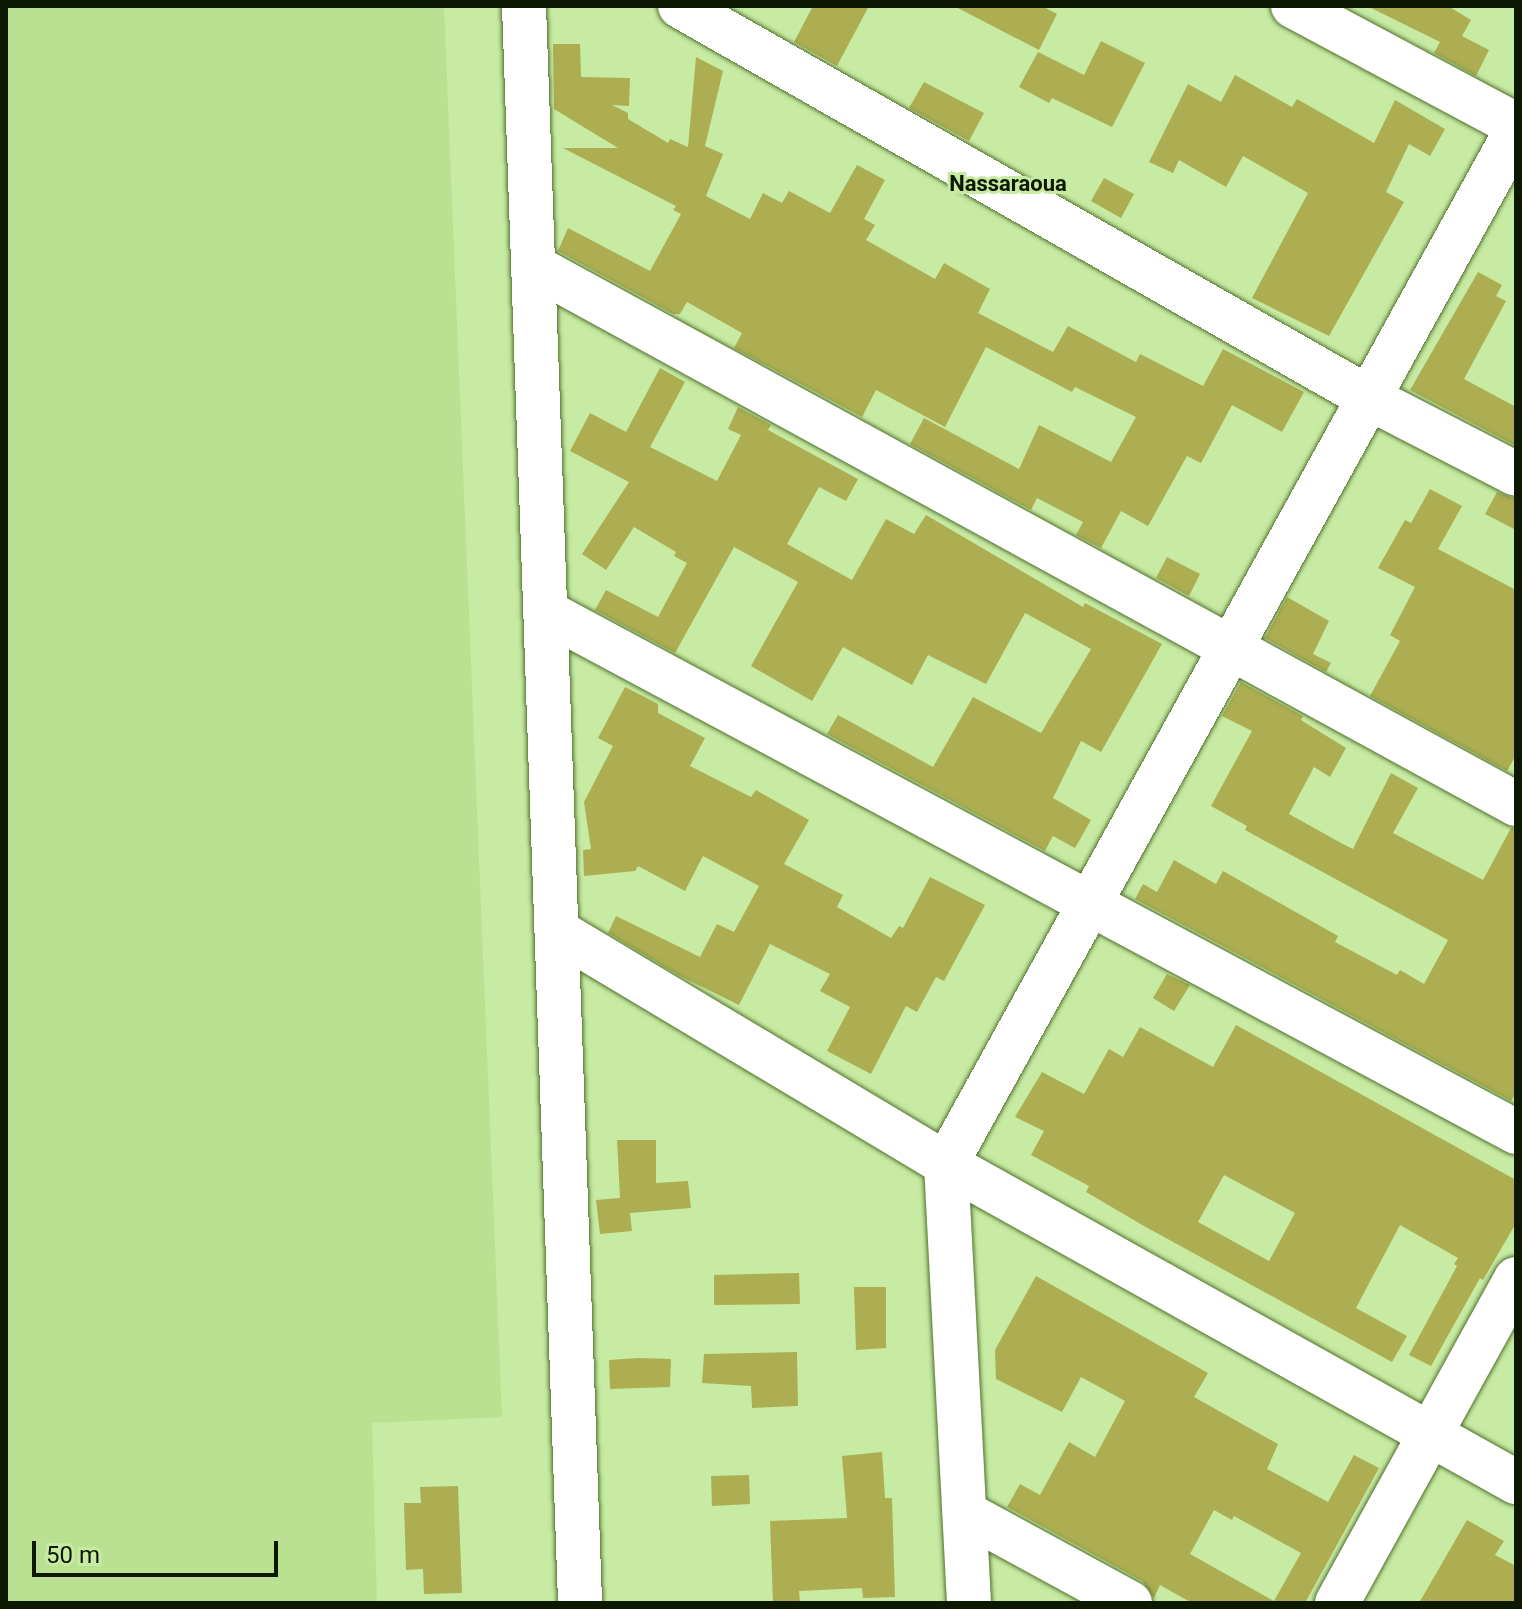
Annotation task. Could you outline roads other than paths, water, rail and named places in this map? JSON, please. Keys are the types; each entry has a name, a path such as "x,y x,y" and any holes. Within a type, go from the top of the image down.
{"street":[{"path":"524,6 580,1603"},
{"path":"680,6 1369,398 1516,474"},
{"path":"1293,6 1516,125"},
{"path":"969,1603 946,1164 1516,131"},
{"path":"533,266 1516,804"},
{"path":"546,612 1516,1132"},
{"path":"557,931 946,1164 1516,1482"},
{"path":"1337,1603 1516,1279"},
{"path":"965,1513 1130,1603"}],"district":[{"name":"Nassaraoua","path":"1008,184"}]}
